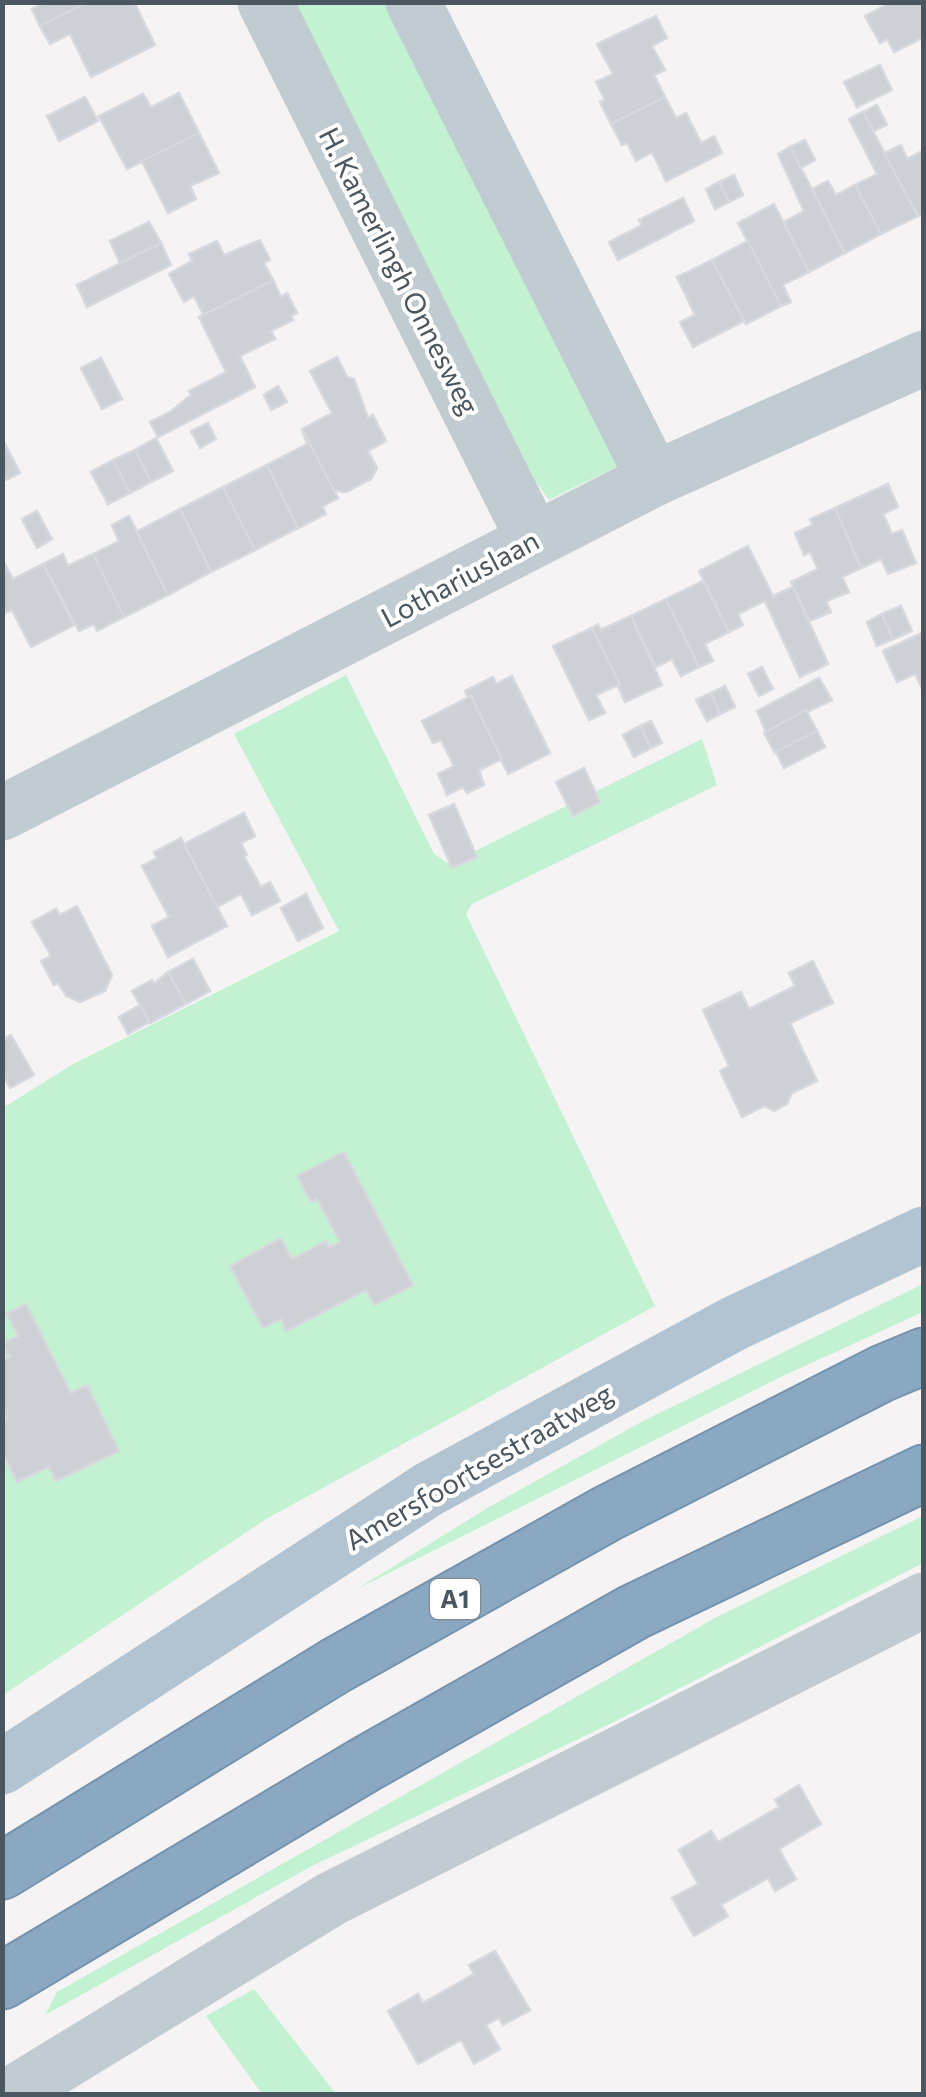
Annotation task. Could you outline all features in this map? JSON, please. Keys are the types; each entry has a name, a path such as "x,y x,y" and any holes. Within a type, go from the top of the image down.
{"highway":[{"name":"A1","path":"2,1871 336,1666 608,1513 924,1356"},
{"path":"2,1981 366,1764 634,1612 924,1473"}],"main road":[{"name":"Amersfoortsestraatweg","path":"2,1767 429,1489 735,1323 924,1234"}],"street":[{"name":"H. Kamerlingh Onnesweg","path":"265,2 534,540"},
{"path":"413,2 654,479"},
{"name":"Lothariuslaan","path":"2,812 654,479 924,358"},
{"path":"12,2094 331,1899 924,1600"}],"green space":[{"path":"295,3 391,3 620,465 549,500 536,482"},
{"path":"346,675 434,854 449,864 702,739 717,785 472,904 466,914 655,1306 266,1519 3,1695 3,1108 73,1064 339,931 234,734"},
{"path":"923,1284 923,1312 785,1375 357,1589 489,1507 643,1421"},
{"path":"923,1516 923,1563 616,1721 312,1866 45,2015 57,1992 715,1618"},
{"path":"254,1989 336,2094 262,2094 206,2016"}],"building":[{"path":"46,2 88,2 40,26 32,9"},
{"path":"88,2 134,2 155,45 91,77 70,34 50,44 40,26"},
{"path":"892,2 924,2 924,37 894,52 887,39 880,43 865,16"},
{"path":"656,16 667,38 652,46 665,70 654,75 665,97 611,124 596,82 613,74 597,44"},
{"path":"880,65 892,90 857,107 844,82"},
{"path":"179,93 199,133 127,169 99,116 143,94 151,107"},
{"path":"85,97 98,121 59,141 47,116"},
{"path":"665,97 676,118 686,113 701,143 714,136 722,153 666,181 652,152 636,161 611,124"},
{"path":"877,105 887,125 874,131 863,112"},
{"path":"863,112 918,216 881,234 855,185 877,174 849,119"},
{"path":"199,133 219,173 190,186 196,199 168,213 142,161"},
{"path":"805,140 815,160 801,168 790,147"},
{"path":"901,145 907,159 924,150 924,213 918,216 884,153"},
{"path":"790,147 845,253 809,272 784,222 804,211 778,154"},
{"path":"734,175 743,195 729,202 719,182"},
{"path":"828,181 836,195 855,185 881,234 845,253 812,189"},
{"path":"719,182 729,202 715,209 706,189"},
{"path":"683,198 694,221 618,260 609,242 642,225 639,220"},
{"path":"774,204 809,272 783,285 791,302 781,306 738,223"},
{"path":"149,222 161,243 120,263 110,241"},
{"path":"260,240 270,260 264,263 273,280 199,317 203,314 194,296 184,302 169,274 192,261 189,254 217,241 224,255"},
{"path":"748,241 781,306 746,324 712,260"},
{"path":"161,243 171,265 87,307 77,285"},
{"path":"712,260 744,321 693,347 680,322 695,315 677,277"},
{"path":"273,280 281,297 287,293 297,313 291,316 293,320 271,331 275,339 240,356 255,387 158,437 150,422 170,412 191,395 189,391 226,372 199,317"},
{"path":"337,357 347,377 354,379 368,418 373,415 386,441 368,451 377,468 371,479 346,492 334,491 302,429 332,413 310,371"},
{"path":"101,358 122,399 102,409 81,368"},
{"path":"278,386 287,402 271,410 264,395"},
{"path":"208,423 216,439 200,448 191,431"},
{"path":"302,429 338,498 322,507 326,514 298,528 267,465 307,444"},
{"path":"2,438 20,473 2,482"},
{"path":"156,438 173,471 151,482 135,450"},
{"path":"135,450 151,482 130,493 113,460"},
{"path":"113,460 130,493 108,504 91,472"},
{"path":"267,465 298,528 255,550 223,487"},
{"path":"888,484 898,507 883,514 892,534 902,530 916,563 888,574 881,559 861,568 835,508"},
{"path":"223,487 255,550 211,572 180,509"},
{"path":"835,508 861,568 842,577 849,592 826,601 831,612 810,621 791,582 818,569 810,552 804,555 795,533 813,525 810,519"},
{"path":"180,509 211,572 168,595 136,532"},
{"path":"37,511 52,539 37,548 22,519"},
{"path":"129,516 168,595 124,617 93,554 119,541 112,525"},
{"path":"748,546 773,596 793,587 828,664 800,677 765,601 738,614 743,625 729,632 699,571"},
{"path":"63,554 68,566 93,554 124,617 97,631 94,624 79,631 43,564"},
{"path":"2,559 13,579 43,564 74,625 31,647 12,610 2,615"},
{"path":"703,581 729,632 705,644 713,661 699,667 666,599"},
{"path":"666,599 699,667 681,676 672,659 656,667 631,616"},
{"path":"901,606 912,631 893,639 882,614"},
{"path":"882,614 893,639 877,646 867,622"},
{"path":"631,616 662,685 625,702 592,628 598,624 601,630"},
{"path":"592,628 620,684 596,695 605,713 589,720 553,646"},
{"path":"924,632 924,692 915,674 897,682 883,651"},
{"path":"762,667 773,689 759,696 748,674"},
{"path":"512,676 550,753 508,774 471,696 468,698 465,691 493,677 496,684"},
{"path":"819,678 832,700 766,732 757,711"},
{"path":"725,686 735,707 720,714 711,693"},
{"path":"711,693 720,714 707,721 696,700"},
{"path":"471,696 502,759 479,770 484,785 467,793 463,787 447,795 438,774 454,766 441,740 433,743 422,721"},
{"path":"806,710 817,731 775,753 764,733"},
{"path":"651,721 662,743 651,748 640,726"},
{"path":"640,726 651,748 634,757 623,735"},
{"path":"817,731 825,747 784,768 776,752"},
{"path":"584,768 600,802 573,816 556,782"},
{"path":"454,804 477,857 452,868 429,815"},
{"path":"244,813 255,836 241,843 247,855 244,856 261,887 270,882 280,901 252,915 241,894 217,907 184,844"},
{"path":"181,838 227,926 168,957 152,926 169,917 142,866 157,858 154,852"},
{"path":"306,894 323,928 298,941 281,908"},
{"path":"77,906 112,975 105,991 80,1002 66,996 58,983 54,985 41,961 51,956 32,922 56,909 60,915"},
{"path":"193,959 210,991 186,1004 168,972"},
{"path":"813,961 833,1003 790,1023 817,1081 792,1093 787,1104 774,1111 765,1106 742,1117 720,1071 729,1066 703,1010 741,992 749,1009 795,986 789,973"},
{"path":"168,972 186,1004 150,1023 132,991 152,980 154,984"},
{"path":"140,1005 149,1022 128,1034 119,1017"},
{"path":"11,1035 34,1075 10,1088 2,1074 2,1040"},
{"path":"344,1152 413,1285 374,1305 366,1290 286,1331 281,1319 263,1328 230,1266 281,1238 292,1259 326,1241 329,1247 340,1242 317,1199 311,1202 297,1176"},
{"path":"26,1304 71,1393 87,1385 119,1451 56,1481 49,1467 17,1482 6,1460 2,1461 2,1422 7,1419 2,1410 2,1360 9,1357 3,1343 18,1336 7,1313"},
{"path":"799,1785 821,1824 779,1849 796,1879 775,1891 768,1878 721,1905 728,1916 694,1936 672,1898 698,1884 679,1850 711,1831 718,1842 779,1807 775,1800"},
{"path":"495,1951 530,2010 503,2025 499,2018 486,2025 500,2049 474,2064 461,2040 418,2064 388,2011 418,1994 423,2003 474,1974 469,1965"}]}
